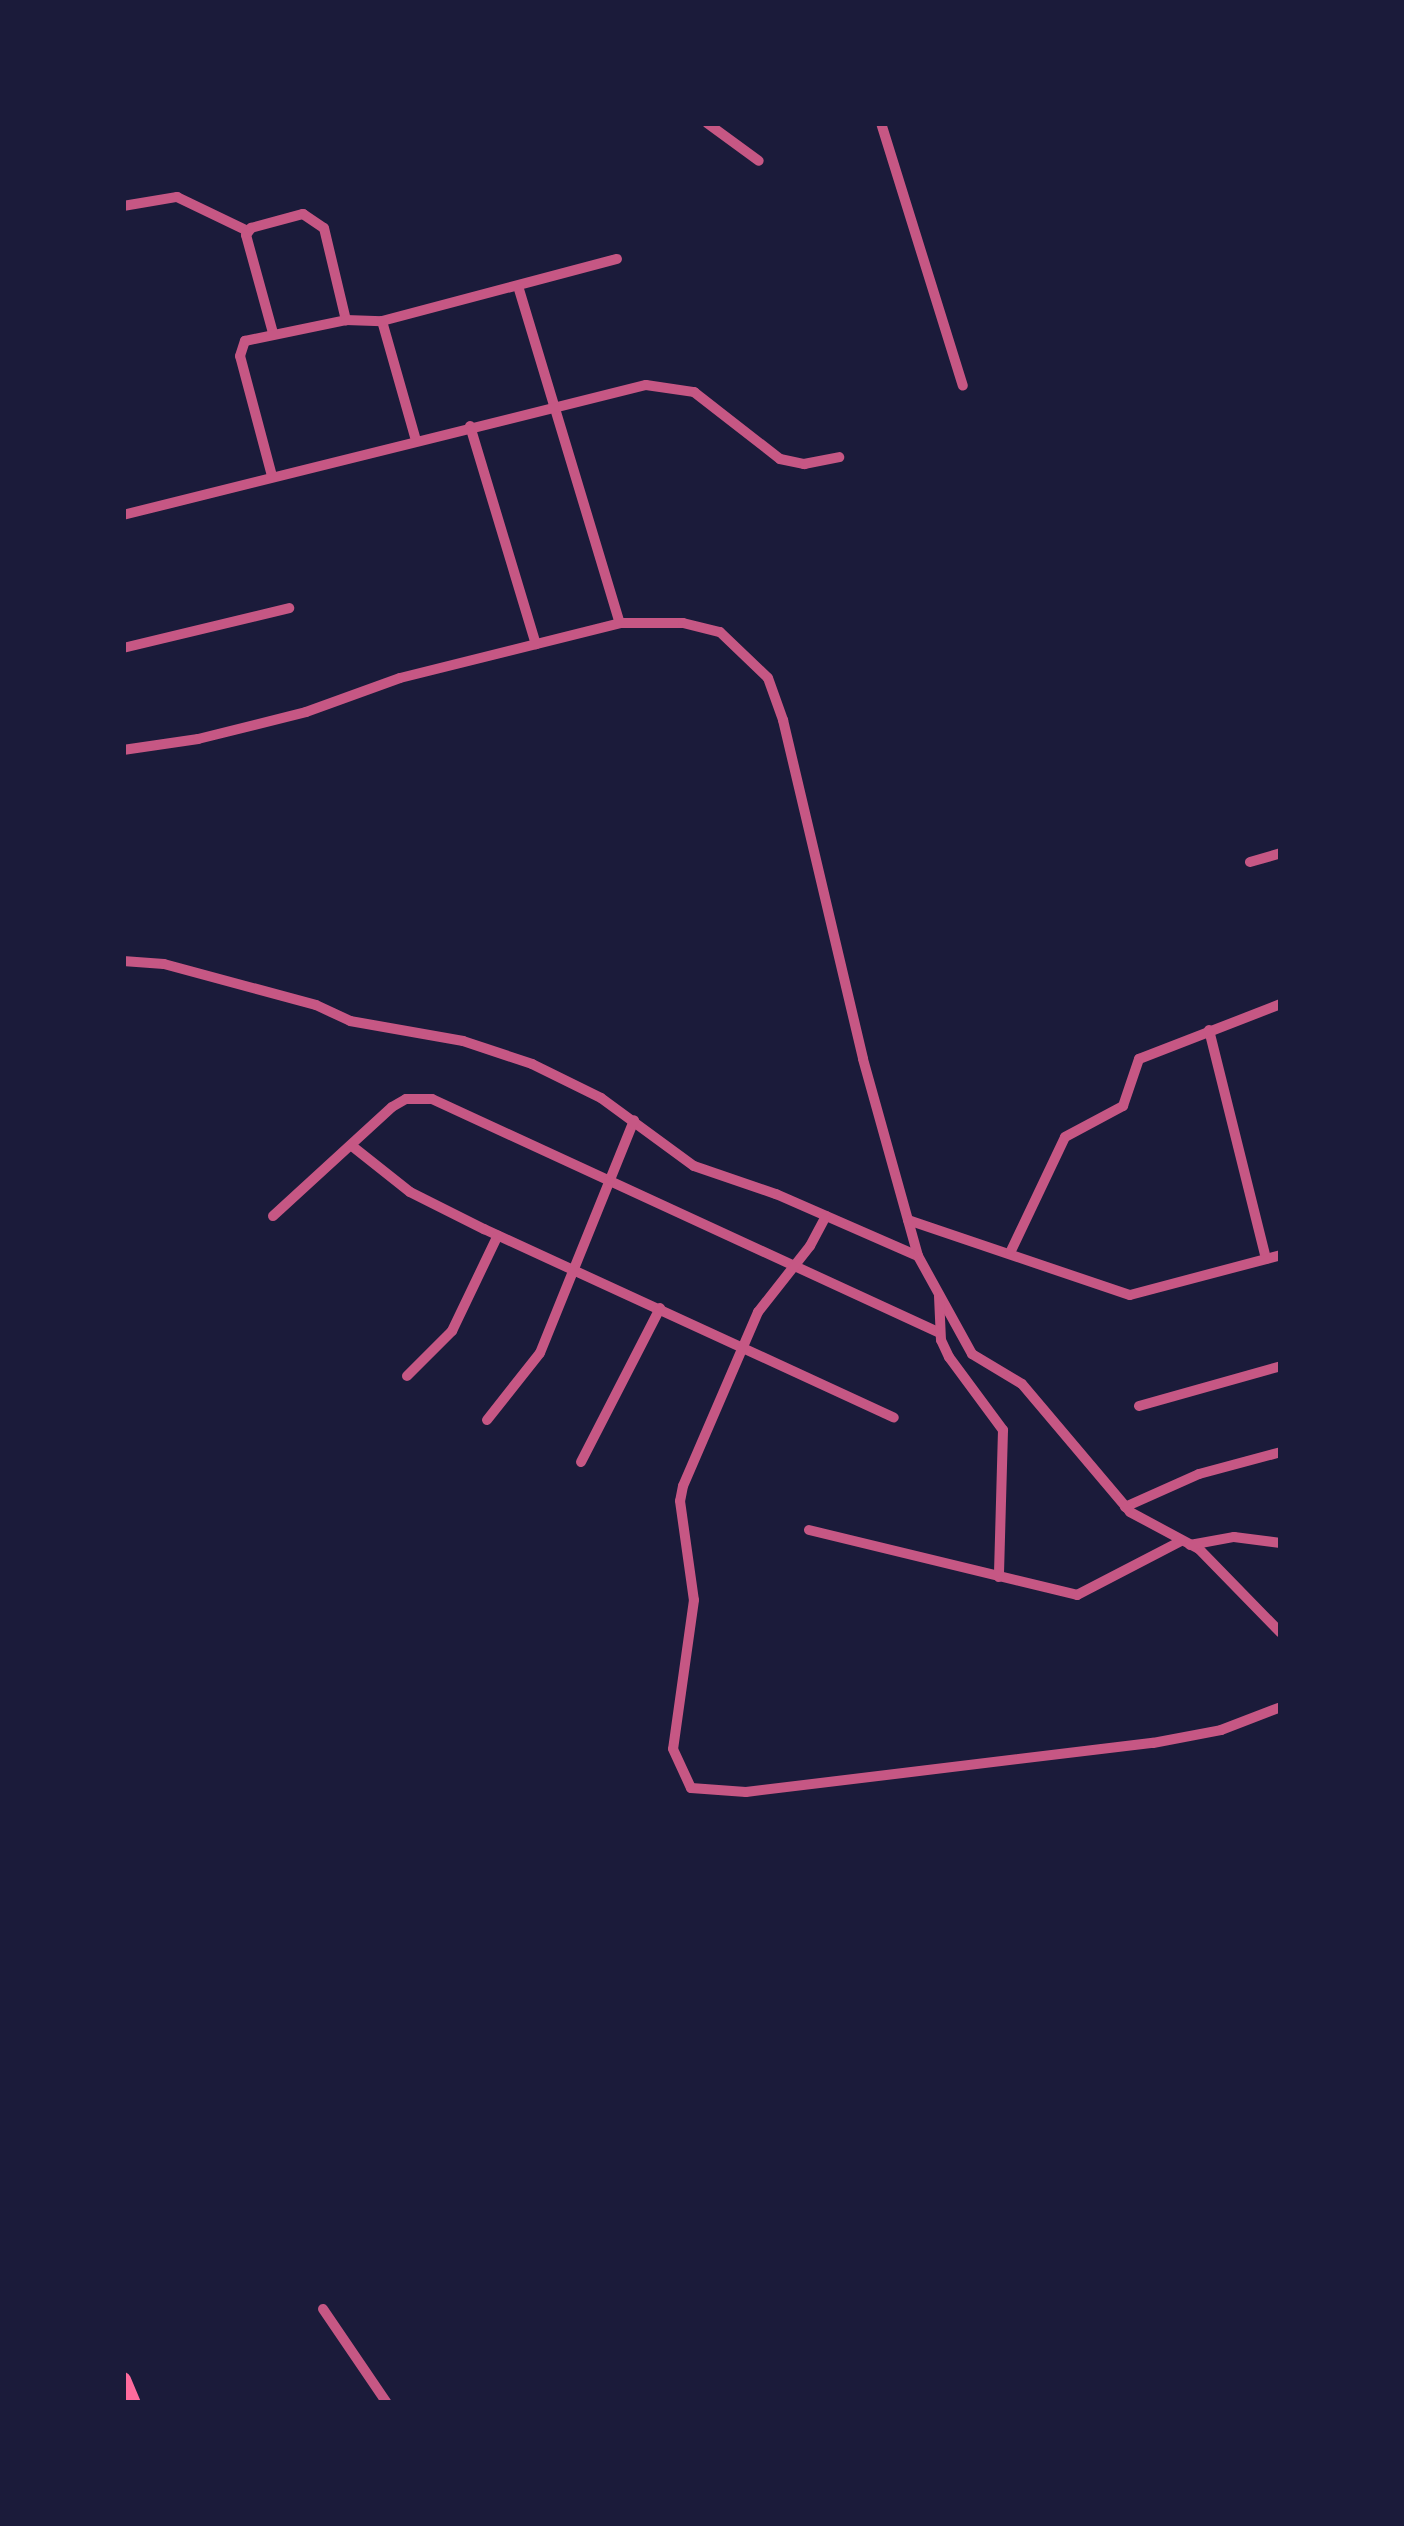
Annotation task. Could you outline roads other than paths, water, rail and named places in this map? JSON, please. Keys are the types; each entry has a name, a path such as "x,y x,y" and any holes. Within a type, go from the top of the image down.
{"main road":[{"path":"123,2380 133,2403"}],"street":[{"path":"707,123 759,161"},
{"path":"881,123 963,386"},
{"path":"123,206 177,196 248,231 303,214 319,221 346,320"},
{"path":"248,231 246,242 273,333"},
{"path":"272,476 240,356 245,341 346,320 382,321 617,259"},
{"path":"518,286 620,623"},
{"path":"382,321 416,440"},
{"path":"123,515 646,385 694,392 730,416 762,450 780,459 803,464 839,457"},
{"path":"470,426 536,644"},
{"path":"123,648 289,608"},
{"path":"123,750 284,717 400,678 620,623 683,623 720,632 768,678 783,720 862,1059 918,1256 973,1354 1022,1384 1125,1507 1230,1575 1281,1633"},
{"path":"1250,862 1281,853"},
{"path":"123,961 164,964 277,994 350,1021 463,1041 532,1064 634,1120 694,1166 918,1256"},
{"path":"1010,1253 1066,1137 1123,1106 1133,1069 1145,1054 1281,1004"},
{"path":"1209,1030 1266,1259"},
{"path":"273,1216 392,1107 419,1097 797,1263 940,1333"},
{"path":"487,1420 526,1377 634,1120"},
{"path":"352,1146 410,1192 894,1418"},
{"path":"826,1216 758,1312 695,1451 680,1501 694,1600 673,1749 691,1788 746,1792 1153,1743 1251,1721 1281,1707"},
{"path":"908,1220 1130,1295 1281,1255"},
{"path":"407,1376 452,1331 497,1235"},
{"path":"939,1293 940,1333 949,1357 1003,1430 999,1577"},
{"path":"581,1462 660,1308"},
{"path":"1138,1406 1281,1366"},
{"path":"1125,1507 1199,1474 1281,1452"},
{"path":"809,1530 999,1577 1088,1593 1185,1543 1234,1537 1281,1543"},
{"path":"323,2309 387,2403"}]}
